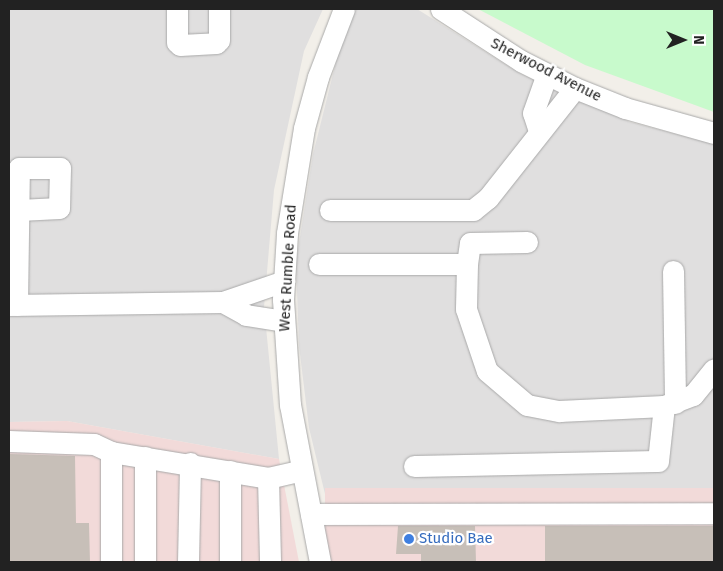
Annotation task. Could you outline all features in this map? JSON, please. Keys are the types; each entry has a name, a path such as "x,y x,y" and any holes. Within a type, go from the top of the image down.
{"street":[{"path":"177,9 177,42 180,45 216,44 219,40 219,9"},
{"name":"West Rumble Road","path":"320,562 290,405 284,321 284,281 294,180 304,128 318,77 344,9"},
{"name":"Sherwood Avenue","path":"442,9 480,36 546,74 575,88 625,108 714,133"},
{"path":"539,131 533,113 546,74"},
{"path":"330,210 473,210 488,198 539,131 575,88"},
{"path":"19,210 13,305 223,302 284,281"},
{"path":"473,210 467,264 466,309 487,371 527,405 559,411 669,404 693,396 714,369"},
{"path":"470,243 527,242"},
{"path":"319,264 467,264"},
{"path":"414,466 658,462 669,404 672,271"},
{"path":"223,302 246,315 284,321"},
{"path":"9,441 71,441 94,444 111,452 190,463 268,478 302,470"},
{"path":"111,452 111,562"},
{"path":"145,457 145,562"},
{"path":"188,562 190,463"},
{"path":"230,471 230,562"},
{"path":"268,478 270,562"},
{"path":"311,514 714,513"}],"shaded area":[{"path":"9,9 323,9 304,51 274,190 264,307 279,459 67,421 9,422"},
{"path":"356,9 417,9 521,74 630,122 714,144 714,488 325,494 309,428 299,346 296,262 313,154 340,46"},
{"path":"67,421 279,459 299,562 9,562 9,422"},
{"path":"325,488 714,488 714,562 325,562"}],"green space":[{"path":"478,9 714,9 714,112 585,65"}],"building":[{"path":"9,454 75,456 76,523 89,523 90,562 9,562"},
{"path":"398,526 475,526 476,562 421,562 421,554 396,554"},
{"path":"545,526 714,526 714,562 545,562"}],"place":[{"name":"Studio Bae","path":"409,539"}]}
